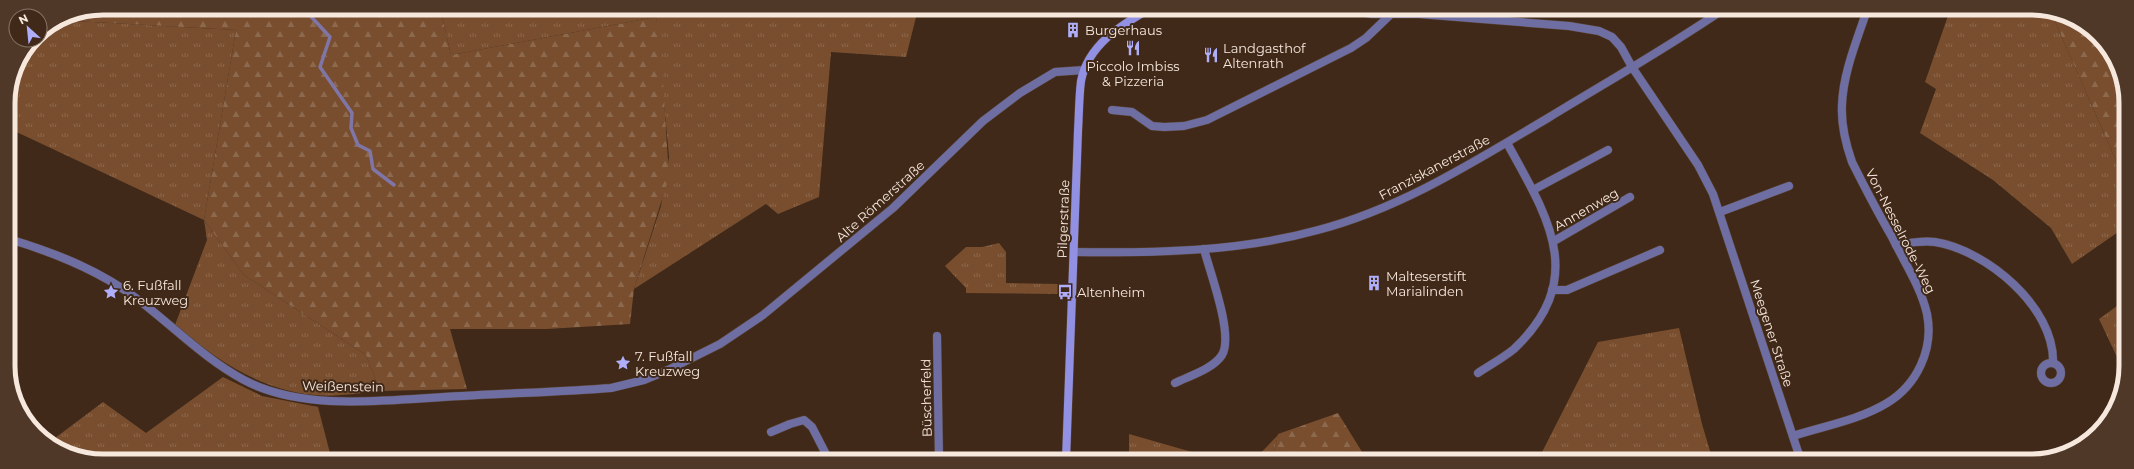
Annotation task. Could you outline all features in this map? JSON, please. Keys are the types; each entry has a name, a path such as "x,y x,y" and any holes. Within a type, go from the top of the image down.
{"main road":[{"name":"Pilgerstraße","path":"1066,454 1080,91 1084,70 1090,58 1106,38 1140,15"}],"street":[{"path":"1112,110 1132,112 1152,126 1184,126 1207,120 1351,48 1366,38 1391,15"},
{"name":"Meegener Straße","path":"1450,15 1569,26 1599,31 1612,37 1621,47 1632,67 1698,165 1714,194 1799,454"},
{"name":"Franziskanerstraße","path":"1074,252 1204,249 1275,240 1319,230 1366,215 1400,202 1507,143 1716,15"},
{"name":"Von-Nesselrode-Weg","path":"1793,436 1856,416 1887,403 1902,392 1918,371 1923,361 1928,336 1927,314 1919,290 1852,162 1843,123 1843,95 1852,56 1865,15"},
{"name":"Alte Römerstraße","path":"692,359 738,332 784,299 892,208 983,121 1020,93 1055,72 1084,70"},
{"path":"1478,373 1512,350 1529,332 1541,314 1552,290 1556,265 1554,241 1533,190 1507,143"},
{"path":"1533,190 1608,150"},
{"path":"1720,212 1789,186"},
{"name":"Annenweg","path":"1554,241 1630,197"},
{"name":"Weißenstein","path":"15,241 82,266 111,281 141,302 196,349 228,371 264,389 292,396 315,399 367,400 611,388 644,380 692,359"},
{"path":"1896,245 1922,241 1945,244 1966,251 1986,262 2003,274 2019,289 2043,324 2051,343 2053,363"},
{"path":"1174,383 1212,365 1221,356 1226,346 1226,331 1204,249"},
{"path":"1552,290 1567,290 1660,250"},
{"name":"Büscherfeld","path":"937,336 938,454"},
{"path":"772,432 804,420 812,427 826,454"}],"green space":[{"path":"97,15 442,15 451,55 656,17 661,49 669,177 634,289 630,324 547,329 450,329 467,389 380,391 366,355 244,275 204,220 236,30 74,21"},
{"path":"442,15 916,15 906,57 831,52 819,197 778,214 766,204 634,289 661,206 669,157 656,17 451,55"},
{"path":"1948,15 2031,15 2054,19 2119,168 2119,231 2072,264 2051,228 1993,180 1920,133 1936,89 1925,82"},
{"path":"2054,19 2070,24 2089,37 2101,49 2110,64 2119,97 2119,168"},
{"path":"74,20 236,30 204,220 15,131 15,97 18,80 22,69 35,48 48,48 48,34 64,24"},
{"path":"204,220 244,275 366,355 380,391 331,396 295,392 276,387 257,380 223,361 206,350 175,325 207,240"},
{"path":"999,243 1006,252 1006,283 1058,284 1059,294 966,293 966,288 945,266 966,247 982,247"},
{"path":"2119,305 2119,361 2099,319"},
{"path":"1679,328 1702,424 1711,454 1541,454 1598,342"},
{"path":"223,377 262,396 318,407 330,454 103,454 75,449 54,439 103,402 146,433"},
{"path":"1338,413 1363,454 1273,454 1278,434"},
{"path":"1129,434 1199,454 1129,454"},
{"path":"1278,435 1273,454 1260,454"}],"waterway":[{"path":"310,15 330,37 320,67 352,113 351,128 358,145 370,151 373,169 394,185"}],"place":[{"name":"Burgerhaus","path":"1073,30"},
{"name":"Piccolo Imbiss & Pizzeria","path":"1133,48"},
{"name":"Landgasthof Altenrath","path":"1211,55"},
{"name":"Malteserstift Marialinden","path":"1374,283"},
{"name":"6. Fußfall Kreuzweg","path":"111,292"},
{"name":"Altenheim","path":"1065,292"},
{"name":"7. Fußfall Kreuzweg","path":"623,363"}]}
